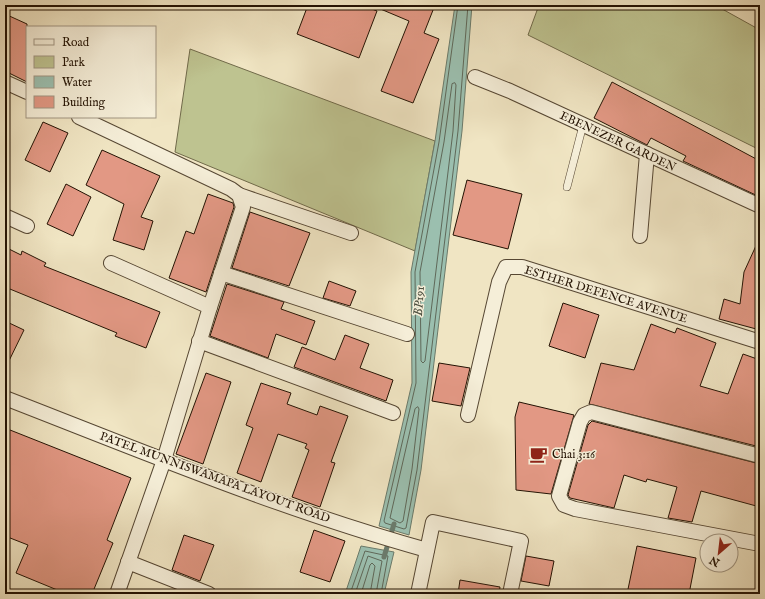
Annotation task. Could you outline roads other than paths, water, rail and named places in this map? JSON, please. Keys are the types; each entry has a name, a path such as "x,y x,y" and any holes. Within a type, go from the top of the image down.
{"street":[{"name":"EBENEZER GARDEN","path":"474,77 760,206"},
{"path":"5,82 26,92"},
{"path":"81,118 231,189 239,195 350,233"},
{"path":"640,236 647,154"},
{"path":"117,594 164,460 199,341 243,207 239,195"},
{"path":"5,216 27,226"},
{"path":"111,263 210,307"},
{"name":"ESTHER DEFENCE AVENUE","path":"468,415 499,282 506,267 522,267 760,342"},
{"path":"222,273 407,334"},
{"path":"199,341 393,414"},
{"name":"PATEL MUNNISWAMAPA LAYOUT ROAD","path":"5,398 164,460 361,531 427,550"},
{"path":"760,456 591,412 584,415 580,422 559,496 564,505 575,508 760,544"},
{"path":"418,594 433,522 521,541 510,594"},
{"path":"128,562 209,594"}],"lane":[{"path":"567,187 583,125"}],"water":[{"path":"455,5 472,5 462,131 421,470 409,535 379,526 412,383 411,272 435,141"},
{"path":"361,546 394,552 384,594 345,594"}],"waterway":[{"name":"BP191","path":"384,557 394,524"}],"place":[{"name":"Chai 3:16","path":"539,454"}]}
